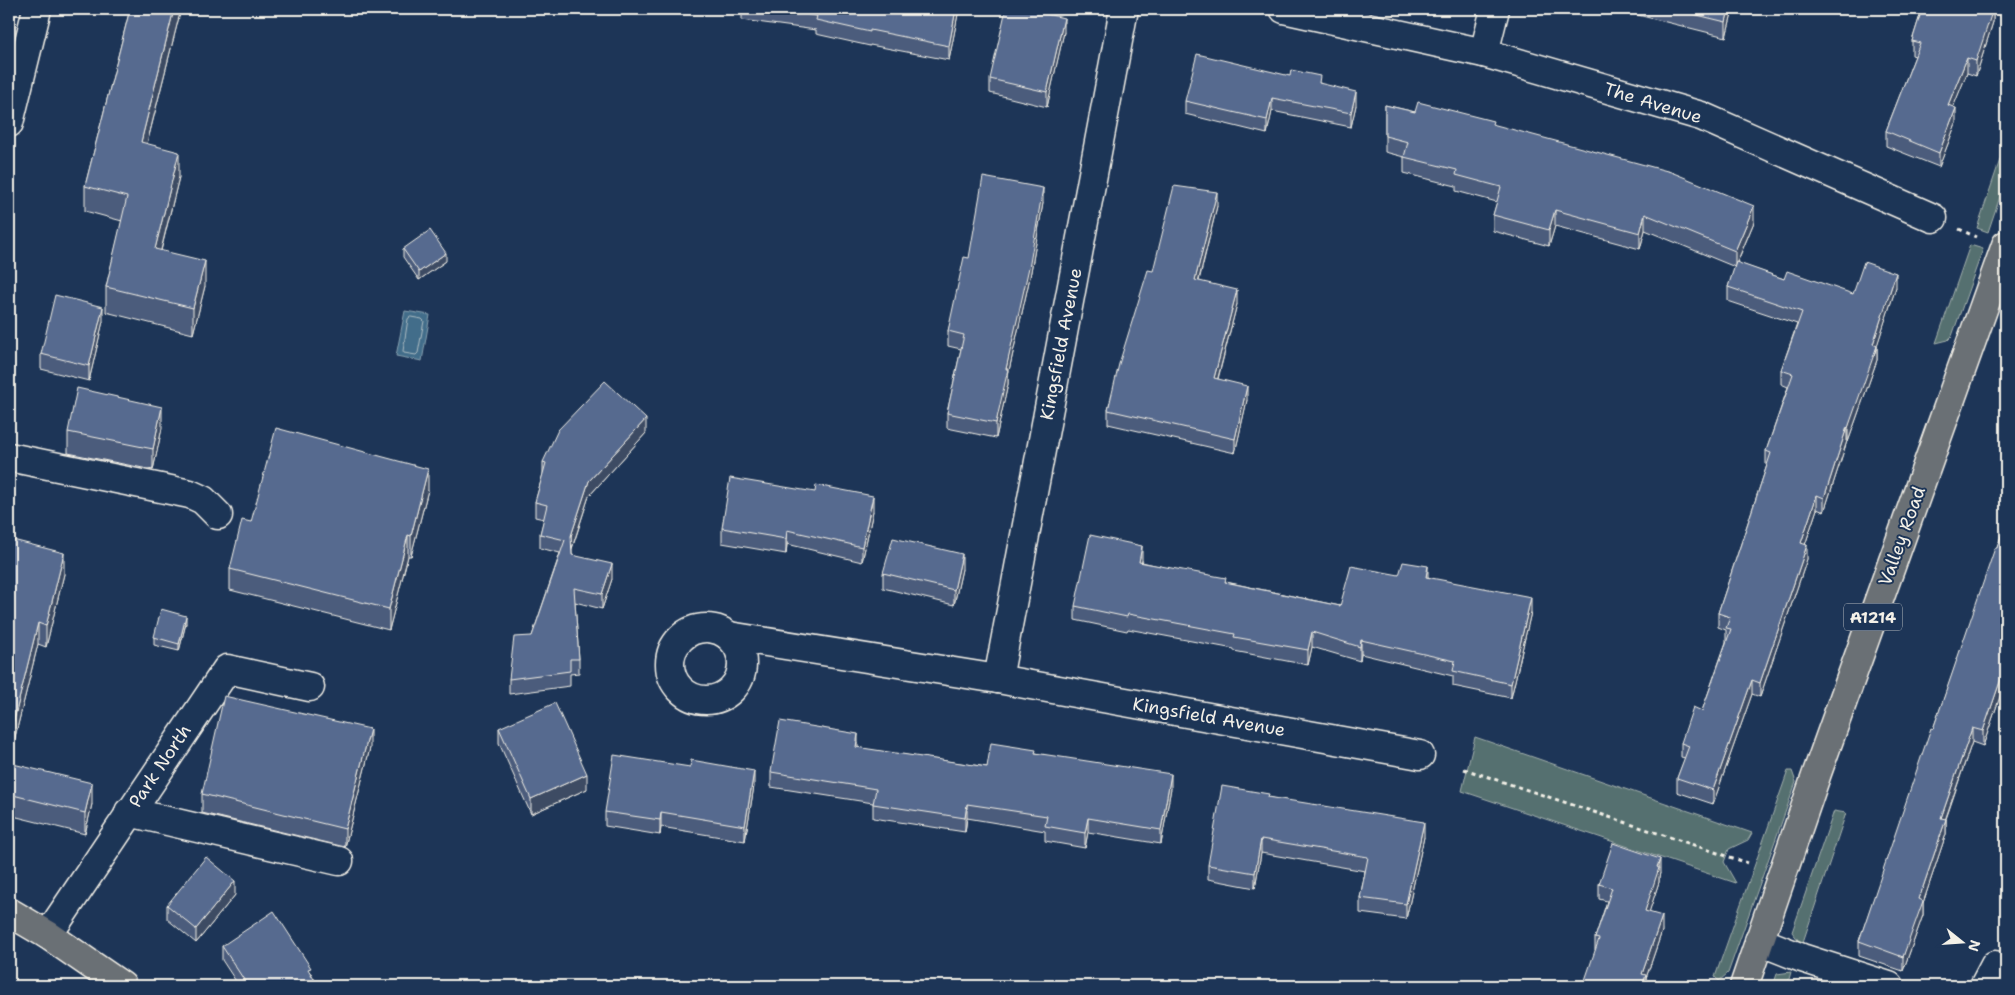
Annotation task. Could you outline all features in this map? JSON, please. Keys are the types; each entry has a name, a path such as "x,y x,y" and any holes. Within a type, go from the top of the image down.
{"main road":[{"name":"Valley Road","path":"1744,986 1817,773 2006,247"},
{"path":"9,912 48,935 122,986"}],"street":[{"path":"9,123 37,9"},
{"name":"Kingsfield Avenue","path":"998,679 1124,9"},
{"name":"The Avenue","path":"1284,9 1484,53 1701,116 1933,218"},
{"path":"1484,53 1495,9"},
{"path":"9,457 190,494 203,500 218,515"},
{"name":"Kingsfield Avenue","path":"729,636 998,679 1420,755"},
{"name":"Park North","path":"48,935 227,669 310,687"},
{"path":"129,812 339,861"},
{"path":"1759,941 1802,958 1890,986"}],"path":[{"path":"1933,218 2006,247"},
{"path":"1464,769 1748,863"}],"green space":[{"path":"2006,142 2006,179 1988,232 1977,228"},
{"path":"1970,245 1983,249 1952,336 1948,340 1936,343"},
{"path":"1475,737 1752,833 1748,840 1729,849 1724,862 1736,883 1462,791"},
{"path":"1788,771 1792,771 1796,782 1728,973 1719,981 1715,977"},
{"path":"1834,811 1846,813 1802,945 1792,932"},
{"path":"1791,972 1787,986 1773,986 1777,974"}],"water":[{"path":"405,311 430,315 422,361 396,356"}],"building":[{"path":"130,9 174,9 141,142 179,152 155,249 205,261 193,308 106,287 127,197 85,186"},
{"path":"769,9 956,9 949,46 816,20 817,16"},
{"path":"1006,9 1024,9 1064,18 1047,92 990,79"},
{"path":"1672,9 1729,9 1726,22"},
{"path":"1922,9 1993,9 1976,61 1967,58 1948,105 1956,108 1939,153 1886,131 1920,43 1912,41"},
{"path":"1197,54 1290,76 1291,70 1320,76 1319,83 1356,92 1351,113 1272,98 1267,120 1185,101"},
{"path":"1418,102 1493,121 1492,124 1671,172 1754,206 1735,251 1645,214 1640,233 1555,210 1549,230 1493,215 1501,187 1456,175 1457,170 1404,157 1408,142 1385,136 1385,105 1415,112"},
{"path":"983,177 1043,188 1030,263 996,423 947,413 964,335 948,331 964,257 969,258"},
{"path":"1174,186 1217,192 1195,280 1237,290 1214,378 1247,386 1235,439 1108,410 1119,364 1148,270 1153,271"},
{"path":"430,230 446,253 419,272 403,249"},
{"path":"1736,262 1784,279 1787,271 1853,294 1864,262 1896,273 1873,344 1877,346 1847,427 1824,498 1817,495 1801,543 1807,545 1760,683 1752,680 1713,790 1677,778 1689,746 1681,743 1693,707 1702,711 1731,629 1726,628 1730,617 1718,613 1771,453 1766,451 1793,374 1781,370 1802,312 1728,287"},
{"path":"55,295 103,307 89,366 41,354"},
{"path":"605,381 646,419 589,481 571,536 572,555 612,564 602,594 574,588 579,659 570,659 570,671 509,679 514,637 532,636 565,540 540,534 547,505 535,502 546,463 543,462 558,430"},
{"path":"77,388 162,407 153,449 68,432"},
{"path":"276,428 428,469 411,536 408,535 389,609 230,569 242,520 251,522"},
{"path":"730,478 815,492 816,485 873,496 862,547 787,530 786,539 722,528"},
{"path":"2006,522 2006,671 2004,670 1983,731 1972,728 1941,818 1946,819 1919,899 1923,901 1903,957 1859,941 1931,728 1933,729 1995,548 1997,548"},
{"path":"1090,535 1142,546 1139,562 1226,578 1225,582 1340,606 1351,566 1399,575 1403,562 1428,566 1426,577 1531,597 1511,684 1453,671 1455,661 1361,640 1360,647 1312,632 1308,650 1234,637 1235,634 1128,614 1127,617 1075,606"},
{"path":"893,538 962,554 954,590 883,573"},
{"path":"9,539 64,553 46,626 38,623 9,740"},
{"path":"161,609 186,616 179,644 154,637"},
{"path":"224,696 370,729 345,829 202,794"},
{"path":"555,703 587,774 531,799 499,728"},
{"path":"780,721 858,734 856,747 987,767 991,743 1036,750 1035,753 1171,774 1161,830 1088,818 1085,833 1045,826 1047,816 967,804 965,818 873,804 876,789 771,772"},
{"path":"614,755 690,767 691,760 754,771 745,826 661,812 660,820 605,812"},
{"path":"9,763 92,783 85,813 9,794"},
{"path":"1222,786 1269,794 1268,797 1424,822 1406,904 1360,898 1368,857 1261,839 1255,873 1208,865"},
{"path":"1613,843 1660,859 1657,867 1659,868 1645,911 1662,916 1642,974 1646,975 1642,986 1583,986 1599,939 1595,938 1612,888 1599,884"},
{"path":"206,857 235,881 196,929 167,905"},
{"path":"274,911 311,968 308,969 318,986 248,986 222,946"}]}
